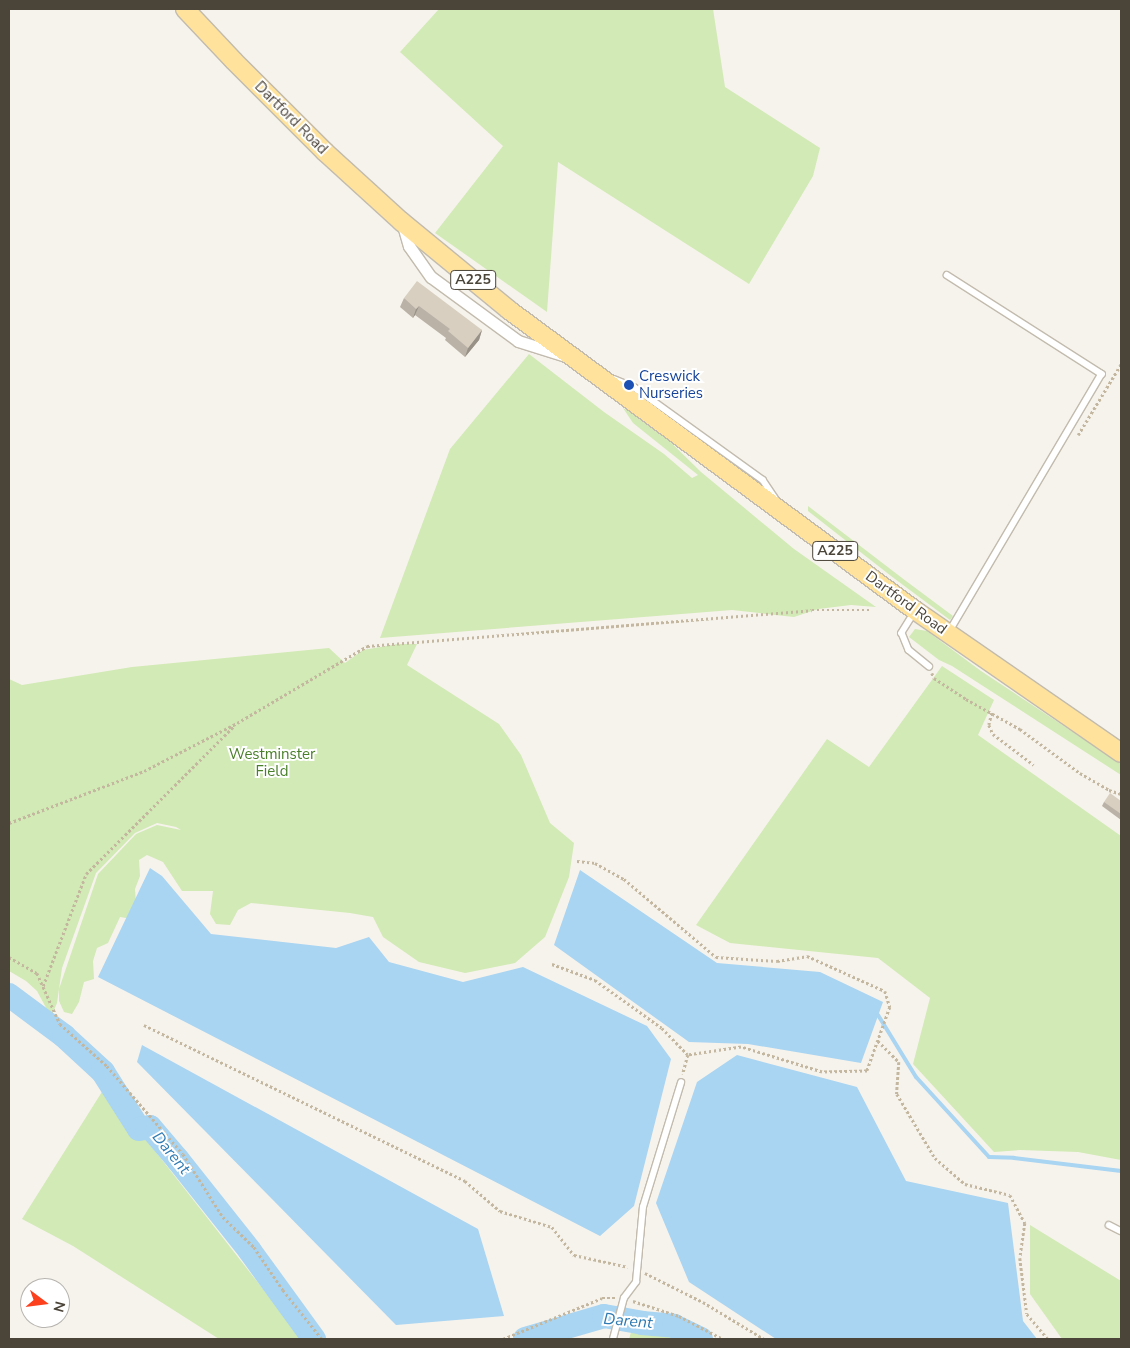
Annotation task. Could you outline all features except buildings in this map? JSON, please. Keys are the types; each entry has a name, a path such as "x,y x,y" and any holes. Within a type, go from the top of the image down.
{"main road":[{"name":"Dartford Road","path":"185,9 234,62 318,145 402,222 509,310 916,611 1121,752"}],"lane":[{"path":"947,275 1102,374 948,633"},
{"path":"916,611 902,634 908,650 929,666"},
{"path":"613,1339 623,1302 636,1282 643,1207 681,1083"},
{"path":"1109,1225 1121,1231"}],"path":[{"path":"9,823 144,771 237,723 367,646 793,612 870,610"},
{"path":"929,666 934,678 1020,728 1080,773 1109,790 1121,794"},
{"path":"992,713 989,725 993,734 1034,765"},
{"path":"43,986 86,874 237,723"},
{"path":"577,861 595,863 624,879 716,957 777,961 807,956 885,991 890,1007 867,1070 822,1072 741,1047 688,1055"},
{"path":"9,957 37,973 60,1024 107,1066 183,1154 223,1217 254,1247 283,1290 322,1339"},
{"path":"552,964 594,980 662,1028 688,1055"},
{"path":"144,1026 465,1181 500,1211 552,1227 574,1255 637,1269 704,1302 764,1339"},
{"path":"877,1040 899,1062 897,1094 935,1158 965,1184 1010,1195 1025,1223 1020,1258 1027,1314 1048,1339"},
{"path":"681,1083 688,1055"}],"green space":[{"path":"439,9 713,9 725,87 820,148 813,176 749,284 558,162 547,312 435,233 503,146 400,52"},
{"path":"529,354 604,412 664,454 692,478 698,475 633,423 623,408 650,422 701,472 794,549 876,607 851,605 818,609 794,617 732,610 380,638 450,449"},
{"path":"808,506 953,616 950,620 808,511"},
{"path":"915,629 927,631 981,671 1121,764 1121,775 952,666 939,660 909,637"},
{"name":"Westminster Field","path":"398,644 417,644 407,665 499,724 521,755 550,823 574,843 569,877 545,937 515,963 465,973 419,962 383,937 373,917 251,903 238,910 230,925 216,924 210,914 213,891 182,891 163,862 147,855 139,860 140,876 135,889 136,904 132,919 120,917 108,943 97,948 93,961 94,979 84,982 79,1002 72,1014 64,1012 59,1001 59,989 57,1003 51,1017 37,991 26,981 9,971 9,679 22,685 132,667 329,648 345,663 363,650","holes":["157,823 181,830 157,825 136,834 98,874 59,989 62,968 96,873 135,833"]},
{"path":"942,666 994,700 978,735 1121,836 1121,1160 1078,1152 1020,1150 994,1152 913,1064 930,998 878,958 730,943 696,925 827,739 869,767"},
{"path":"105,1087 302,1339 219,1339 73,1246 22,1219"},
{"path":"1030,1225 1121,1281 1121,1339 1062,1339 1030,1294"},
{"path":"632,1329 673,1338 677,1339 629,1339"}],"water":[{"path":"150,868 162,876 211,934 336,948 369,937 389,962 463,982 523,967 647,1026 671,1059 634,1206 600,1236 98,977"},
{"path":"580,870 717,963 820,972 883,1002 861,1063 748,1044 689,1042 554,945"},
{"path":"142,1045 478,1229 504,1316 396,1325 137,1062"},
{"path":"737,1055 857,1087 906,1181 1008,1203 1023,1321 1037,1339 776,1339 689,1282 656,1203 697,1082"}],"waterway":[{"name":"Darent","path":"9,995 64,1036 103,1072 139,1129 150,1127 178,1160 250,1251 314,1339"},
{"path":"878,1015 916,1077 989,1157 1014,1158 1121,1171"},
{"name":"Darent","path":"525,1339 604,1316 642,1323 674,1326 701,1339"}],"place":[{"name":"Creswick Nurseries","path":"629,385"}]}
